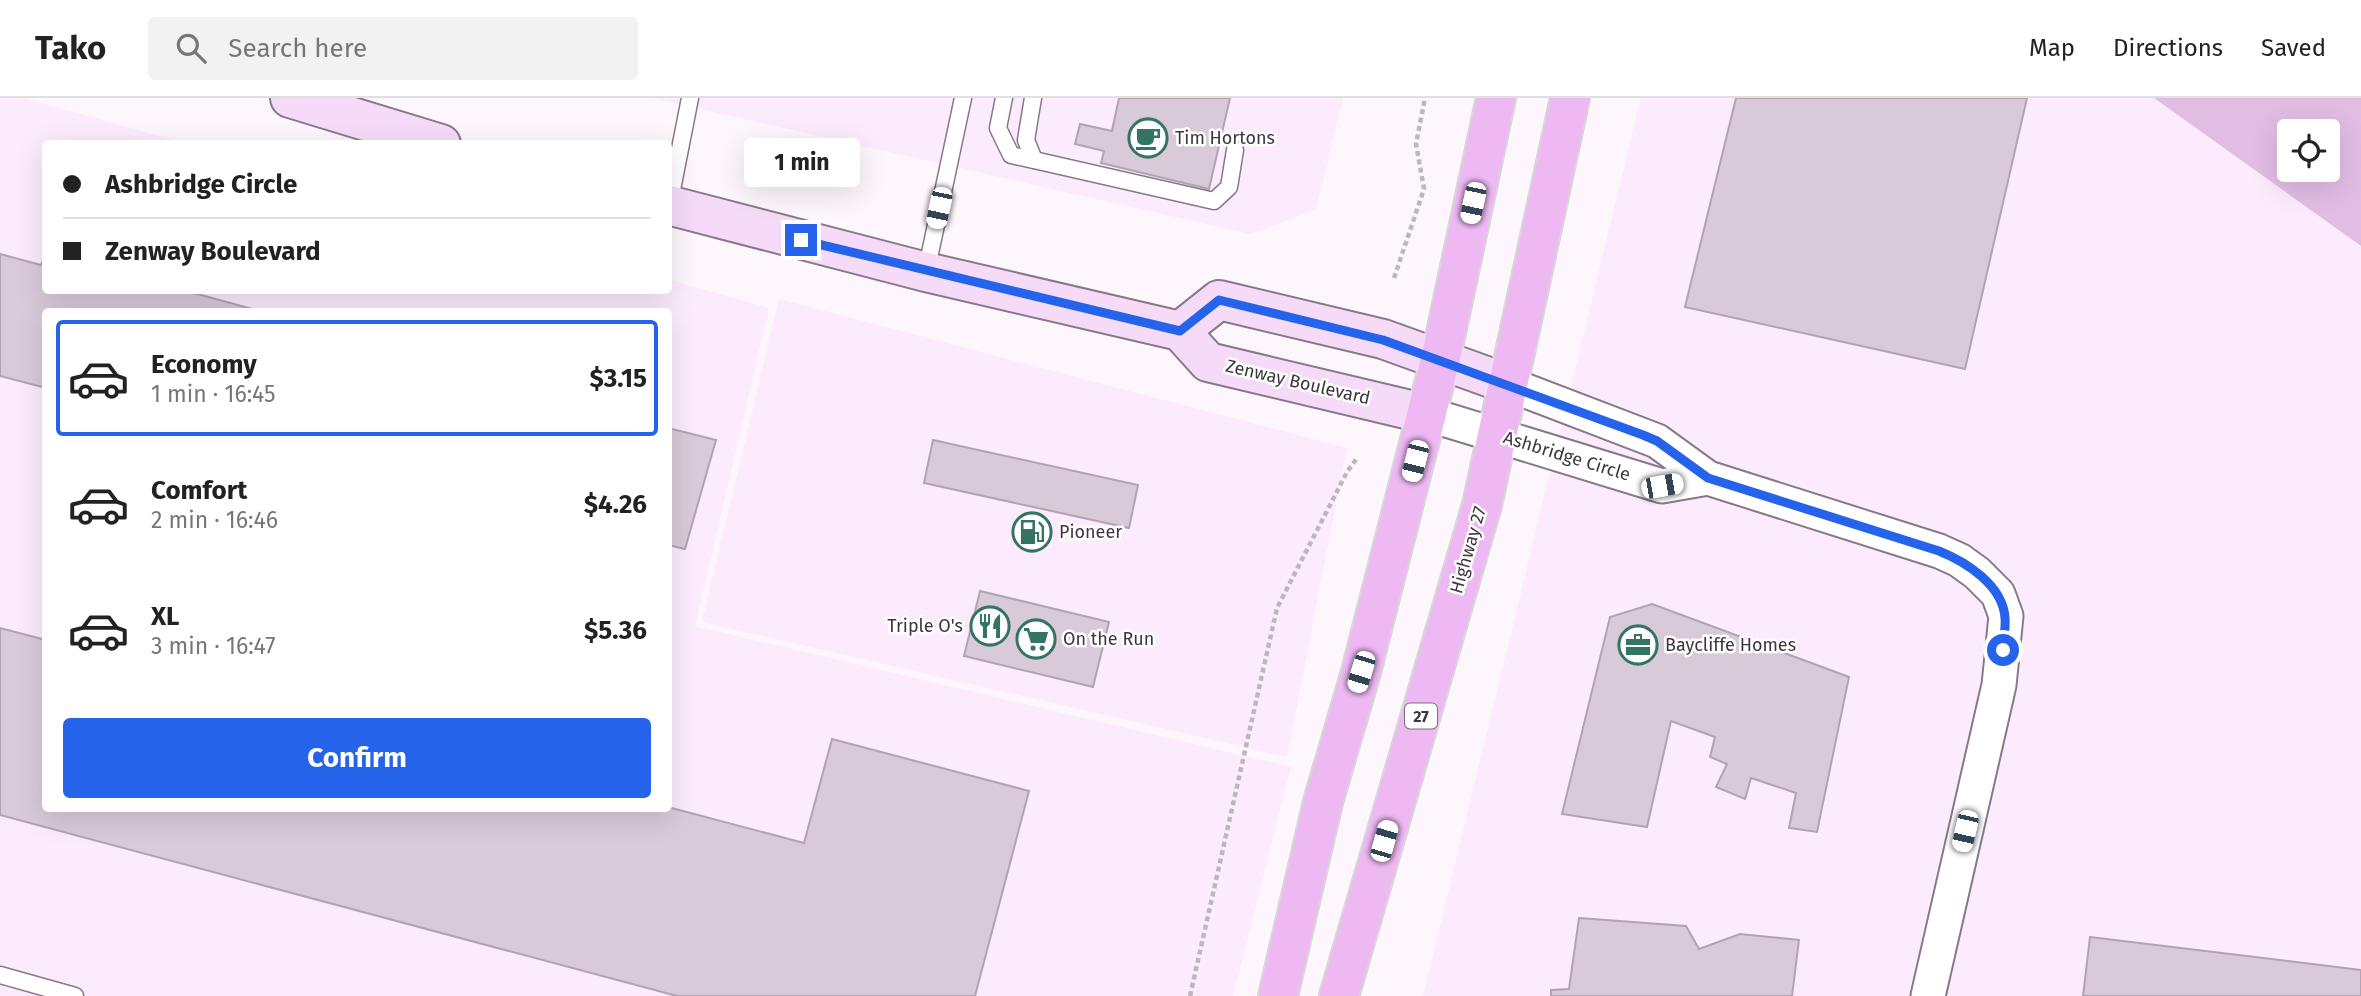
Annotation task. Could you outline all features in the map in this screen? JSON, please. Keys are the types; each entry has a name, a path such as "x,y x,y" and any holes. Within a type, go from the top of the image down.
{"main road":[{"path":"1278,996 1323,802 1361,672 1440,361 1496,98"},
{"name":"Highway 27","path":"1339,996 1482,505 1495,434 1570,98"}],"street":[{"path":"290,98 428,140"},
{"path":"672,206 926,272 1180,331 1219,300 1383,340 1507,384"},
{"name":"Zenway Boulevard","path":"1180,331 1208,362 1427,414"},
{"name":"Ashbridge Circle","path":"1507,384 1657,441 1708,478 1939,551 1968,566 1998,594 2006,616 1999,685 1928,996"},
{"name":"Ashbridge Circle","path":"1427,414 1662,486 1708,478"}],"lane":[{"path":"672,190 690,98"},
{"path":"926,272 963,98"},
{"path":"1004,98 998,128 1011,155 1214,201 1228,187 1236,150"},
{"path":"1033,98 1026,141 1034,160"},
{"path":"0,975 34,990 75,996"}],"path":[{"path":"1394,278 1424,189 1416,144 1425,98"},
{"path":"1190,996 1277,608 1347,472 1357,458"}],"shaded area":[{"path":"0,98 23,98 173,140 42,140 42,294 672,294 672,281 769,308 695,626 1291,767 1233,996 0,996"},
{"path":"652,98 1343,98 1316,210 1250,234"},
{"path":"1641,98 2154,98 2361,246 2361,996 1423,996"},
{"path":"2154,98 2361,98 2361,246"},
{"path":"779,299 1347,448 1287,757 702,622"}],"building":[{"name":"Tim Hortons","path":"1119,98 1230,98 1209,189 1101,163 1104,151 1075,144 1080,124 1112,131"},
{"path":"1736,98 2027,98 1965,369 1685,307"},
{"path":"0,254 41,265 42,263 42,294 198,294 248,308 42,308 42,387 0,376"},
{"path":"672,429 716,440 685,549 672,546"},
{"path":"933,440 1138,485 1129,528 924,483"},
{"name":"On the Run","path":"980,591 1109,622 1093,687 964,656"},
{"path":"1652,604 1849,677 1817,832 1789,828 1796,793 1751,778 1745,799 1716,787 1727,764 1710,757 1715,737 1671,721 1647,827 1562,814 1610,617"},
{"path":"0,628 42,639 42,812 672,812 672,808 804,843 832,739 1029,791 975,996 677,996 0,815"},
{"path":"1579,918 1686,926 1699,949 1740,934 1799,940 1792,996 1551,996 1551,990 1569,989"},
{"path":"2090,937 2361,970 2361,996 2083,996"}],"place":[{"name":"Tim Hortons","path":"1148,138"},
{"name":"Pioneer","path":"1032,532"},
{"name":"Triple O's","path":"990,626"},
{"name":"On the Run","path":"1036,639"},
{"name":"Baycliffe Homes","path":"1638,645"}],"route":[{"path":"801,240 1180,331 1219,300 1383,340 1643,435 1657,441 1708,478 1959,559 1998,594 2006,616 2003,650"}]}
